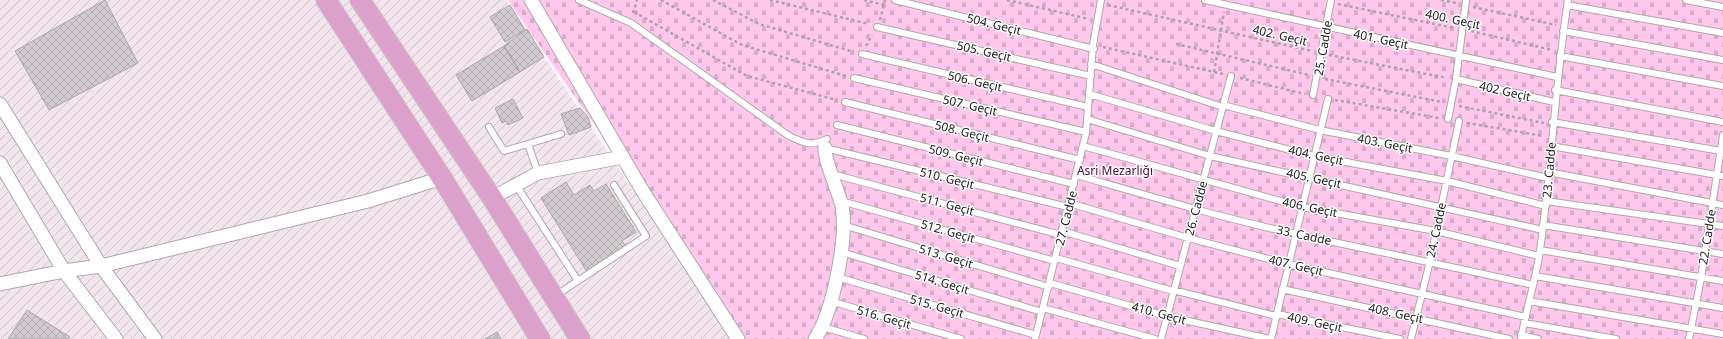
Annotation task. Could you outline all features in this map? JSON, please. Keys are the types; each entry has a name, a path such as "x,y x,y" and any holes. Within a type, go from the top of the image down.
{"main road":[{"path":"326,0 442,178 540,339"},
{"path":"360,0 492,198 580,339"}],"street":[{"path":"531,0 646,197 738,339"},
{"path":"0,104 101,266 155,339"},
{"path":"815,339 823,327 837,277 843,225 840,200 824,155 826,144"},
{"path":"492,198 538,173 623,157"},
{"path":"0,163 64,271 116,339"},
{"path":"0,284 64,271 101,266 368,201 442,178"}],"lane":[{"path":"579,0 631,23 789,136 808,144 826,144"},
{"name":"504. Geçit","path":"895,0 1094,49"},
{"name":"401. Geçit","path":"1205,0 1326,28 1557,77"},
{"path":"1686,0 1723,7"},
{"name":"25. Cadde","path":"1313,96 1318,77 1330,1"},
{"name":"27. Cadde","path":"1036,338 1086,132 1091,64 1101,2"},
{"path":"1448,119 1456,79 1466,3"},
{"path":"1568,3 1723,33"},
{"name":"23. Cadde","path":"1521,337 1535,276 1543,227 1555,90 1568,3"},
{"name":"505. Geçit","path":"877,27 1091,76"},
{"path":"1564,29 1723,60"},
{"name":"506. Geçit","path":"862,54 1088,107"},
{"path":"1560,54 1723,86"},
{"name":"403. Geçit","path":"1091,64 1223,106 1320,130 1548,175 1723,204"},
{"name":"26. Cadde","path":"1161,339 1231,76"},
{"name":"507. Geçit","path":"854,78 1086,132"},
{"name":"402 Geçit","path":"1456,79 1554,102"},
{"path":"1555,90 1723,122"},
{"name":"404. Geçit","path":"1089,94 1216,131 1314,156 1447,181 1546,204 1710,223 1723,226"},
{"path":"1270,339 1328,99"},
{"name":"508. Geçit","path":"845,102 1080,160"},
{"name":"405. Geçit","path":"1087,119 1210,156 1441,206 1543,227 1723,254"},
{"name":"24. Cadde","path":"1412,339 1423,294 1459,121"},
{"path":"1552,124 1721,154"},
{"name":"509. Geçit","path":"837,125 1074,184"},
{"path":"489,127 504,151 561,134"},
{"name":"22. Cadde","path":"1689,339 1701,278 1712,203 1720,175 1723,135"},
{"path":"528,144 538,173"},
{"name":"510. Geçit","path":"826,144 1069,205"},
{"name":"406. Geçit","path":"1083,146 1302,207 1436,231 1539,253 1723,281"},
{"path":"1551,146 1720,175"},
{"name":"511. Geçit","path":"832,174 1062,233"},
{"name":"33. Cadde","path":"1076,175 1196,210 1296,234 1430,261 1533,285"},
{"path":"516,185 578,281"},
{"path":"554,296 646,236 614,185"},
{"name":"512. Geçit","path":"840,200 1056,259"},
{"name":"407. Geçit","path":"1069,205 1288,264 1526,317"},
{"name":"513. Geçit","path":"843,225 1049,285"},
{"path":"1062,233 1180,266"},
{"name":"514. Geçit","path":"841,252 1043,310 1154,339"},
{"name":"409. Geçit","path":"1056,259 1276,315 1400,339"},
{"path":"1535,276 1723,308"},
{"name":"515. Geçit","path":"837,277 1036,338"},
{"name":"410. Geçit","path":"1049,285 1166,316 1270,339"},
{"name":"408. Geçit","path":"1282,289 1510,339"},
{"name":"516. Geçit","path":"830,301 961,339"},
{"path":"1529,301 1723,334"},
{"path":"1524,323 1616,339"},
{"path":"823,327 864,339"},
{"path":"1521,337 1538,339"}],"path":[{"path":"631,23 637,0"},
{"path":"661,0 742,46 854,78"},
{"path":"713,0 759,24 862,54"},
{"path":"770,0 877,27"},
{"path":"864,0 884,5"},
{"path":"1007,0 1098,21"},
{"path":"1441,0 1466,3 1564,29"},
{"name":"400. Geçit","path":"1330,1 1462,29 1560,54"},
{"name":"402. Geçit","path":"1101,2 1322,54 1456,79"},
{"path":"1214,72 1225,4"},
{"path":"634,12 747,76 845,102"},
{"path":"1176,44 1318,77 1552,124"}],"shaded area":[{"path":"0,0 506,0 732,339 0,339"}],"green space":[{"name":"Asri Mezarlığı","path":"508,0 1723,0 1723,339 743,339"}],"building":[{"path":"105,0 138,63 49,110 15,51"},
{"path":"510,5 525,30 505,42 490,17"},
{"path":"527,29 544,57 520,72 504,46"},
{"path":"504,46 520,72 472,101 456,75"},
{"path":"513,99 523,118 508,125 506,121 502,123 495,108"},
{"path":"580,108 588,117 591,127 569,135 561,114"},
{"path":"566,182 574,195 590,185 594,191 606,184 636,232 622,241 627,247 587,272 541,198"},
{"path":"27,310 70,337 68,339 8,339"},
{"path":"497,332 501,339 485,339"}]}
